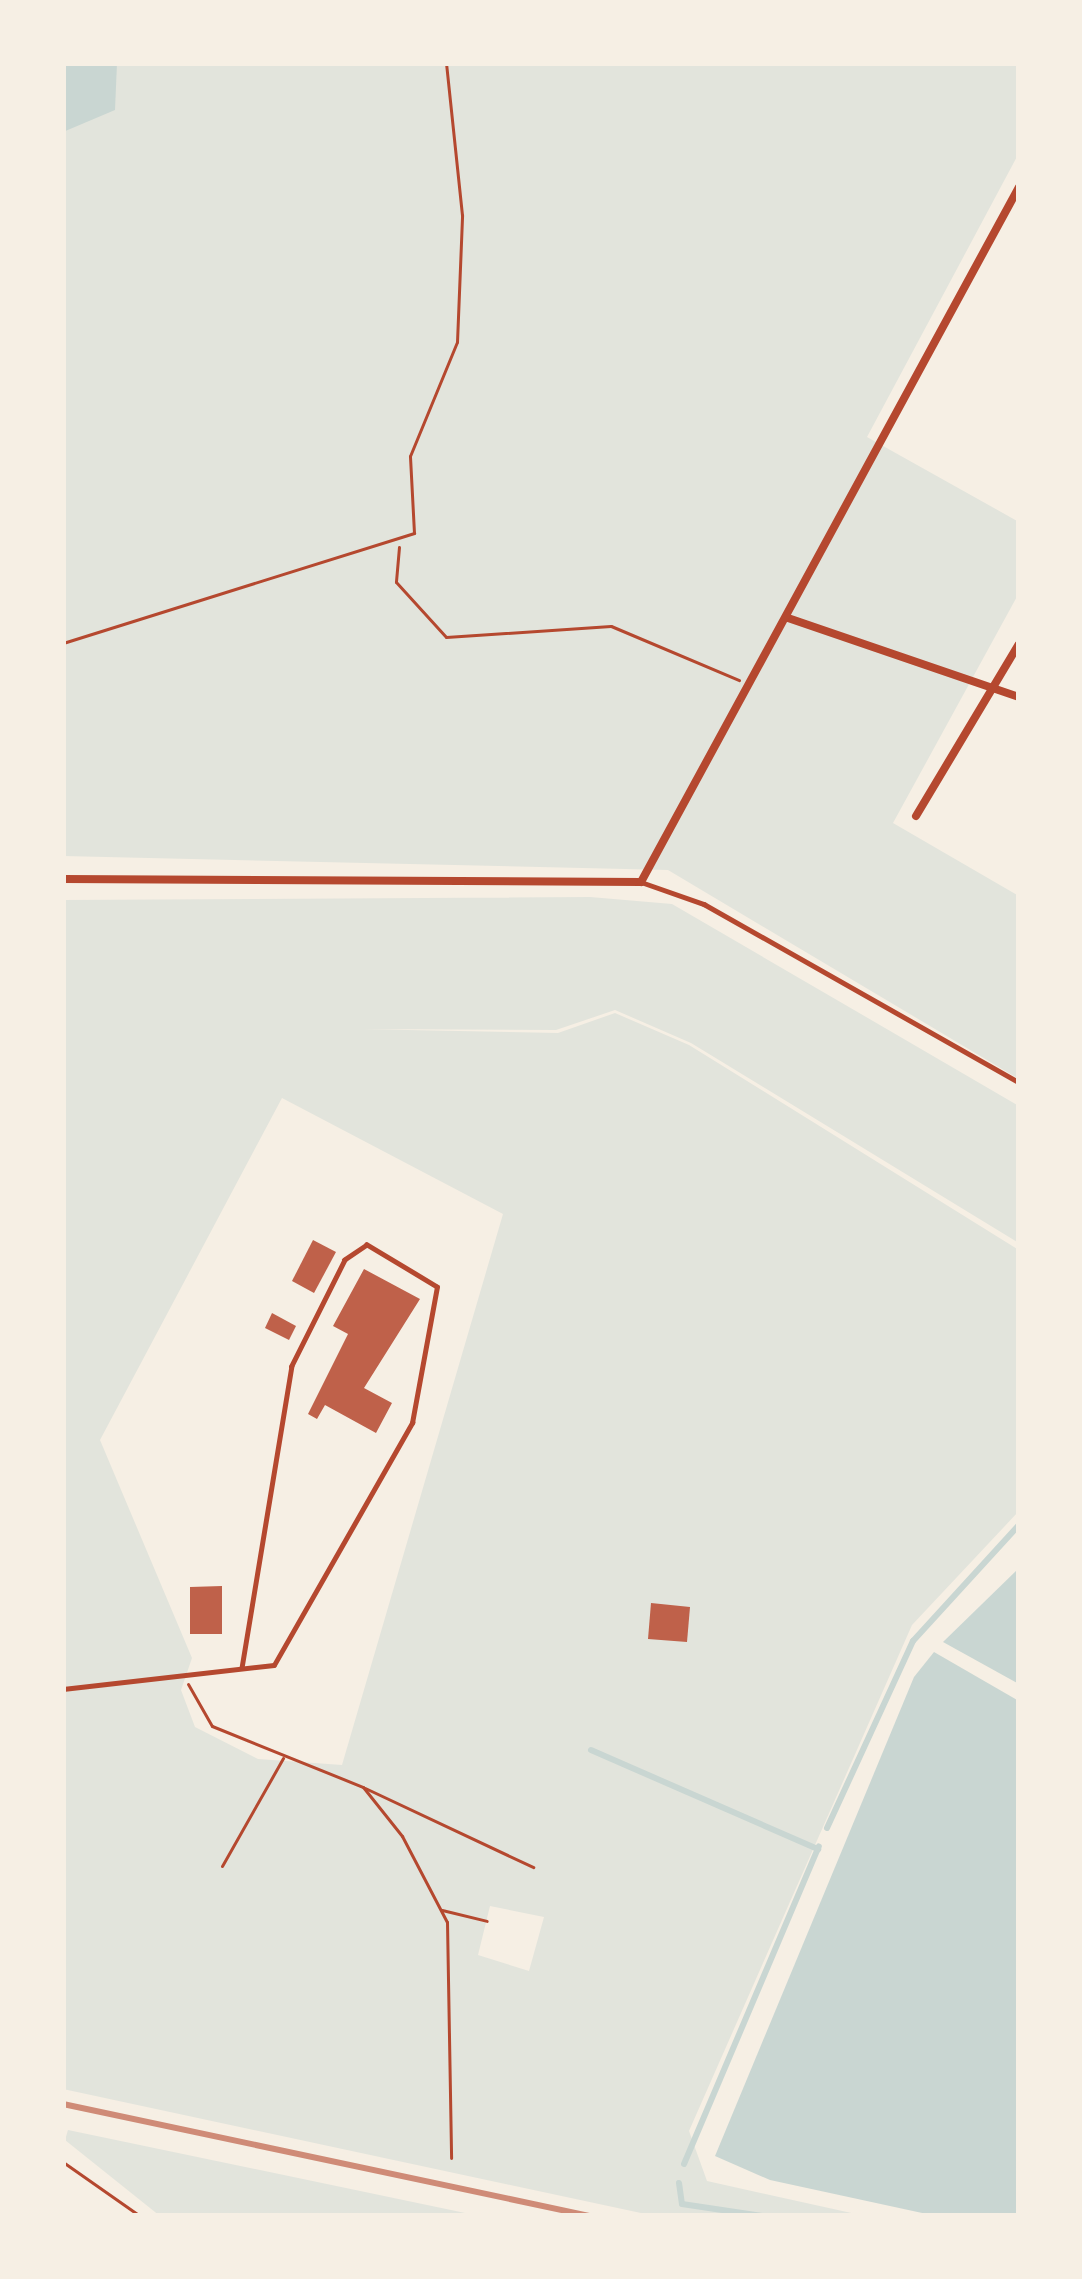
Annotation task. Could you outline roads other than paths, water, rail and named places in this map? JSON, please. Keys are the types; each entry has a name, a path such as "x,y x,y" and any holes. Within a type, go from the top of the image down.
{"street":[{"path":"63,879 641,882 1019,187"},
{"path":"788,618 1019,697"},
{"path":"916,816 1019,644"}],"lane":[{"path":"641,882 704,904 1019,1082"},
{"path":"63,1689 274,1665 412,1423 437,1287 367,1245 345,1260 292,1366 242,1667"}],"waterway":[{"path":"827,1828 913,1641 1019,1525"},
{"path":"591,1750 818,1849"},
{"path":"684,2164 819,1846"},
{"path":"679,2183 682,2204 762,2216"}],"railway":[{"path":"63,2104 590,2216"}]}
